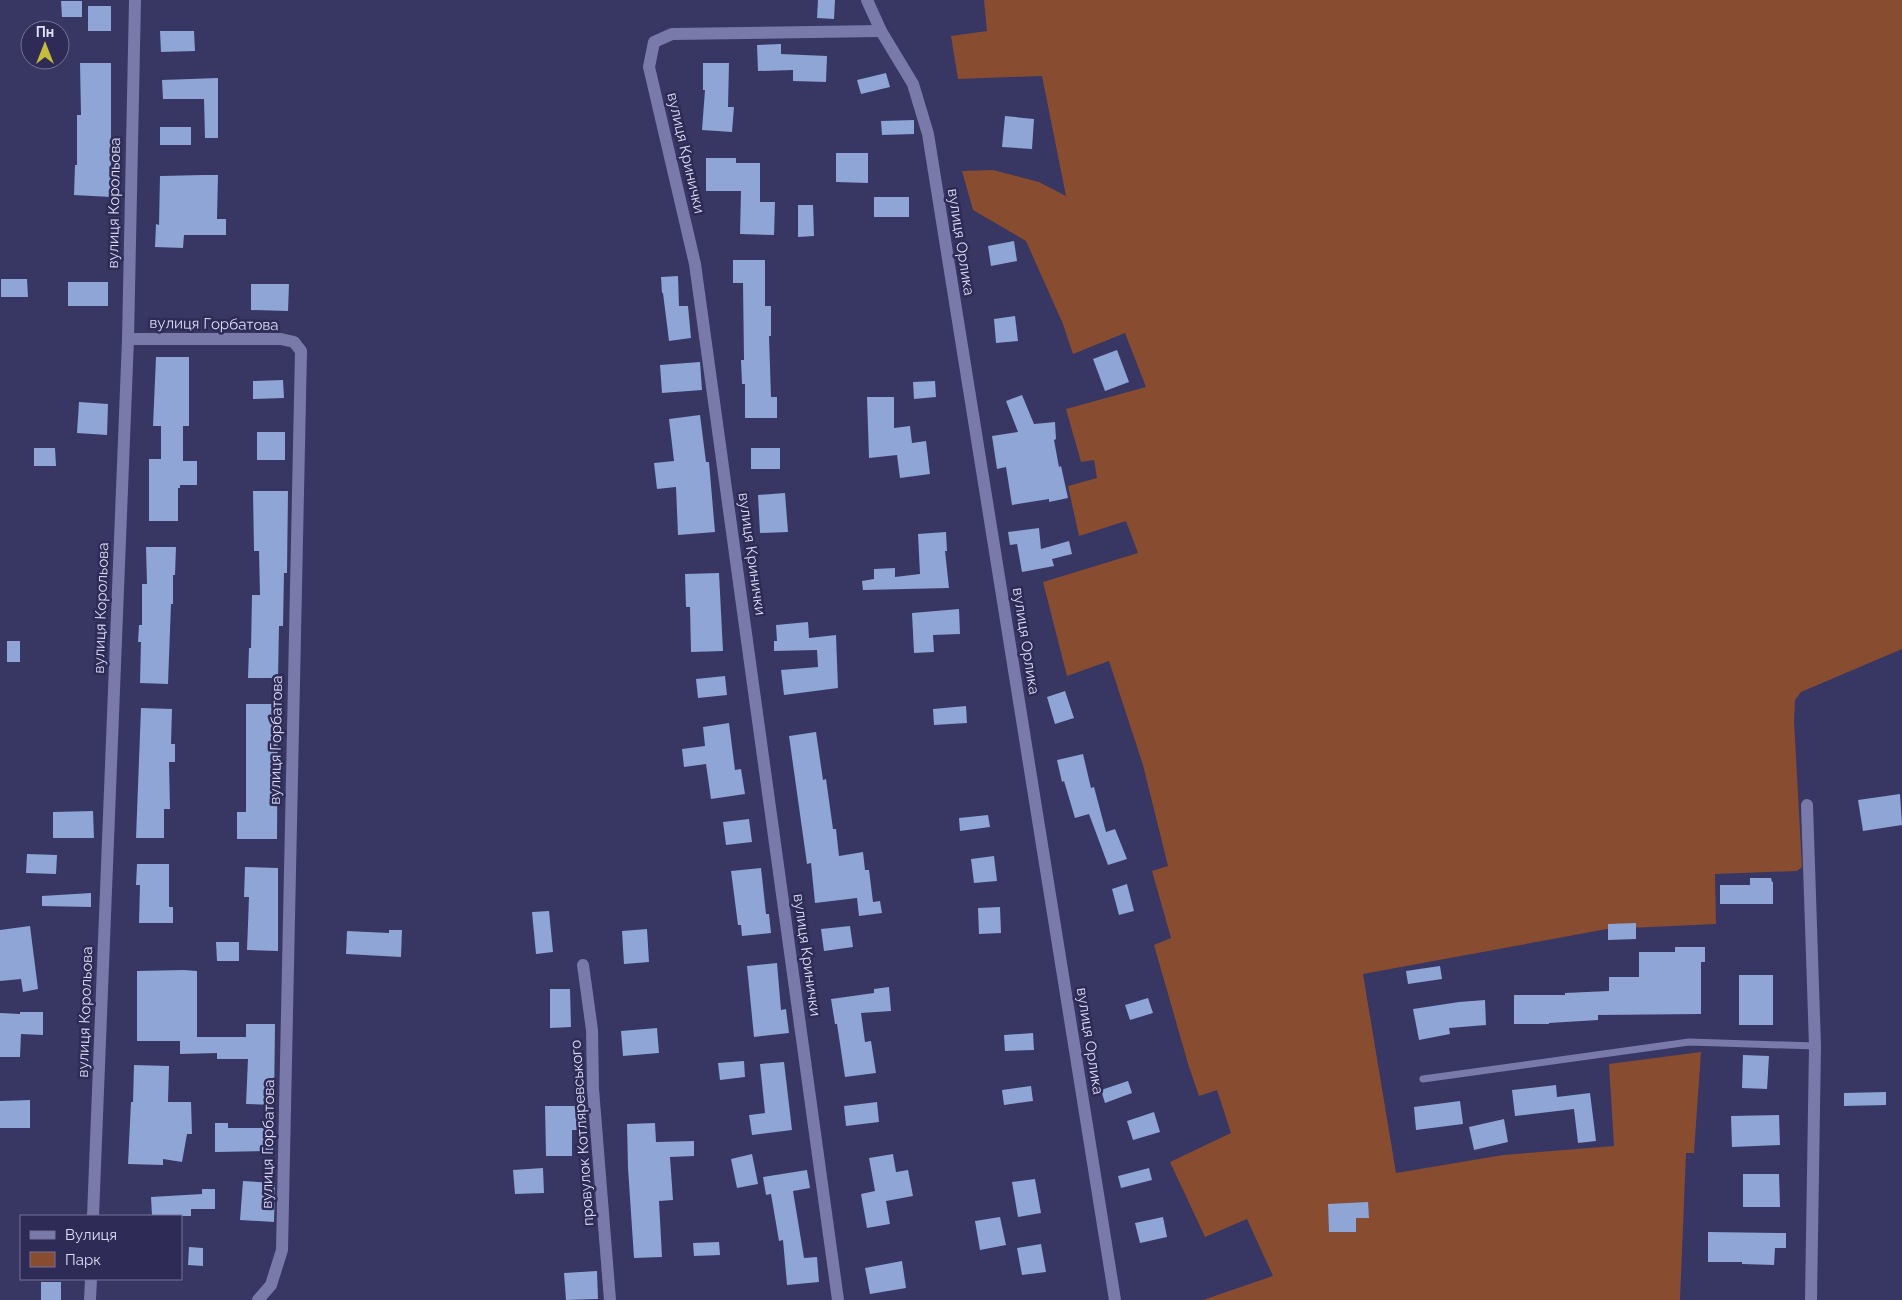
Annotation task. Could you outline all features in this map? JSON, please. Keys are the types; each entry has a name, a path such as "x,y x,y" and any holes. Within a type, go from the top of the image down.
{"street":[{"name":"вулиця Корольова","path":"93,1215 128,339 135,0"},
{"name":"вулиця Орлика","path":"867,0 881,31 913,84 928,134 1115,1300"},
{"name":"вулиця Кринички","path":"838,1300 695,264 650,67 654,42 672,34 881,31"},
{"name":"вулиця Горбатова","path":"128,339 281,339 294,342 301,351 282,1250 271,1285 258,1300"},
{"path":"1807,805 1815,1046 1811,1300"},
{"name":"провулок Котляревського","path":"583,965 592,1030 593,1089 610,1300"},
{"path":"90,1300 91,1280"}],"lane":[{"path":"1423,1079 1690,1042 1815,1046"}],"green space":[{"path":"984,0 1902,0 1902,649 1801,692 1795,700 1794,721 1802,867 1797,871 1715,874 1716,924 1607,929 1363,974 1396,1173 1503,1155 1614,1146 1609,1064 1701,1052 1694,1153 1686,1153 1680,1300 1203,1300 1273,1276 1247,1219 1205,1237 1170,1162 1231,1133 1217,1090 1199,1096 1154,945 1171,938 1152,871 1168,866 1143,765 1109,661 1067,676 1043,582 1138,553 1126,521 1079,536 1068,486 1097,478 1094,460 1081,462 1066,409 1146,387 1125,333 1073,354 1063,324 1026,241 973,210 962,171 993,170 1039,182 1066,196 1042,76 958,79 951,36 987,31"}],"building":[{"path":"818,0 835,0 834,19 817,18"},
{"path":"61,1 82,1 82,17 62,17"},
{"path":"88,6 111,6 111,31 88,31"},
{"path":"160,31 194,31 195,51 161,52"},
{"path":"781,44 781,54 827,56 826,82 793,81 793,70 758,71 757,45"},
{"path":"80,63 111,63 111,166 113,166 111,197 74,195 75,165 77,165 77,115 81,115"},
{"path":"703,63 729,63 728,107 734,107 732,132 702,130 705,90 703,90"},
{"path":"886,73 890,87 861,94 857,80"},
{"path":"218,78 218,138 205,138 204,99 163,99 162,80"},
{"path":"1005,116 1034,119 1032,149 1002,147"},
{"path":"914,120 914,134 882,135 881,121"},
{"path":"160,127 191,127 191,145 160,145"},
{"path":"836,153 868,153 868,183 836,182"},
{"path":"706,158 736,158 736,163 760,163 760,202 775,202 774,235 740,234 741,191 706,191"},
{"path":"218,175 217,219 226,219 226,235 184,235 183,248 155,247 156,224 159,225 160,176"},
{"path":"874,197 909,197 909,217 874,217"},
{"path":"798,205 813,205 814,236 798,237"},
{"path":"1014,241 1017,261 991,266 988,246"},
{"path":"733,260 765,260 765,306 771,306 771,336 769,336 771,397 777,397 777,418 745,418 745,384 742,384 741,360 744,360 743,283 733,283"},
{"path":"678,276 679,306 688,306 691,338 669,341 661,277"},
{"path":"1,279 27,279 28,297 1,297"},
{"path":"68,282 108,282 108,306 68,306"},
{"path":"251,284 289,284 288,311 251,310"},
{"path":"1015,316 1018,341 996,343 994,319"},
{"path":"1117,350 1129,382 1105,391 1093,359"},
{"path":"156,357 189,357 189,426 183,426 183,461 197,461 197,485 180,485 180,488 178,488 178,521 149,521 149,459 161,459 161,426 153,426"},
{"path":"700,362 702,390 662,393 660,365"},
{"path":"283,380 284,398 253,399 253,381"},
{"path":"935,381 936,397 914,399 913,382"},
{"path":"1022,395 1034,424 1055,422 1056,439 1054,440 1068,498 1049,502 1049,499 1012,505 1006,467 997,469 992,436 1018,432 1006,401"},
{"path":"867,397 894,397 894,428 910,426 912,443 926,441 930,474 900,478 897,455 869,458"},
{"path":"79,402 108,404 107,435 77,433"},
{"path":"700,415 706,462 709,462 715,532 678,535 676,487 657,489 654,463 674,461 669,419"},
{"path":"257,432 285,432 285,460 257,460"},
{"path":"34,448 55,448 56,466 34,466"},
{"path":"751,448 780,448 780,469 751,469"},
{"path":"253,491 288,491 287,573 284,573 283,626 279,626 278,678 248,678 249,648 251,648 252,595 260,595 259,551 254,551"},
{"path":"785,493 788,532 760,533 758,495"},
{"path":"1039,528 1041,549 1069,541 1072,554 1052,559 1054,566 1022,572 1017,544 1010,545 1008,532"},
{"path":"946,532 947,551 945,551 949,588 863,590 862,581 874,579 874,569 895,568 895,577 920,574 918,534"},
{"path":"146,547 176,547 175,575 173,575 173,604 171,604 168,684 140,683 141,642 138,642 139,625 142,625 142,584 147,584"},
{"path":"719,573 723,651 691,652 690,607 686,607 685,574"},
{"path":"959,609 960,634 933,635 934,652 914,653 912,613"},
{"path":"808,622 809,638 836,635 838,688 784,695 781,670 818,667 817,650 774,651 774,641 777,641 776,625"},
{"path":"7,641 20,641 20,662 7,662"},
{"path":"725,676 727,695 698,698 696,679"},
{"path":"1065,691 1074,718 1055,724 1047,697"},
{"path":"246,704 278,704 277,839 237,839 237,812 246,812"},
{"path":"966,706 967,723 934,725 933,709"},
{"path":"141,708 172,709 171,744 175,744 175,762 169,762 170,809 164,809 164,838 136,838"},
{"path":"729,723 735,770 741,769 745,794 711,799 706,764 684,767 682,749 705,746 703,727"},
{"path":"816,732 823,780 826,779 833,829 836,829 839,856 863,852 865,870 869,870 873,902 880,901 882,913 859,916 857,898 815,903 811,863 807,864 789,736"},
{"path":"1083,754 1091,788 1094,787 1106,832 1115,829 1127,859 1108,865 1089,814 1075,818 1064,781 1062,782 1057,760"},
{"path":"1900,794 1902,825 1863,831 1858,800"},
{"path":"93,811 94,838 53,838 53,812"},
{"path":"988,815 990,827 960,831 959,818"},
{"path":"749,819 752,842 726,845 723,822"},
{"path":"27,854 57,855 56,874 26,873"},
{"path":"994,856 997,881 974,883 971,859"},
{"path":"137,864 169,864 169,907 173,907 173,923 139,923 140,885 136,885"},
{"path":"245,867 278,868 278,951 247,950 249,897 244,897"},
{"path":"761,868 766,914 769,914 771,933 742,936 741,925 738,925 731,871"},
{"path":"1750,878 1771,878 1773,882 1773,904 1720,904 1720,885 1750,885"},
{"path":"1127,884 1134,911 1119,915 1112,889"},
{"path":"91,893 91,907 42,906 42,896"},
{"path":"1000,907 1001,933 979,934 978,908"},
{"path":"549,911 553,952 536,954 532,912"},
{"path":"1636,923 1636,939 1608,940 1608,924"},
{"path":"30,926 38,989 23,992 21,979 0,981 0,930"},
{"path":"850,926 853,947 824,951 821,929"},
{"path":"647,929 649,962 624,964 622,931"},
{"path":"389,930 402,930 401,957 346,954 347,931 389,933"},
{"path":"216,942 239,942 239,961 217,961"},
{"path":"1675,947 1705,947 1705,962 1701,962 1701,1014 1598,1015 1598,1020 1549,1024 1514,1024 1514,995 1565,995 1565,993 1609,991 1609,977 1639,977 1639,952 1675,952"},
{"path":"777,963 781,1010 786,1009 789,1033 754,1037 747,966"},
{"path":"1440,966 1442,979 1408,984 1406,971"},
{"path":"137,971 197,971 197,1037 246,1037 246,1024 275,1024 274,1105 246,1104 248,1059 217,1059 217,1053 180,1054 180,1041 137,1041"},
{"path":"1739,975 1773,975 1773,1025 1739,1025"},
{"path":"889,987 891,1011 861,1013 865,1042 871,1041 876,1073 845,1077 831,999 874,993 874,989"},
{"path":"550,989 570,989 571,1027 550,1028"},
{"path":"1148,998 1153,1013 1130,1020 1125,1005"},
{"path":"1485,1000 1486,1025 1449,1028 1450,1034 1419,1040 1413,1009"},
{"path":"20,1012 43,1012 43,1035 21,1034 20,1057 0,1057 0,1013 20,1014"},
{"path":"657,1028 659,1053 623,1056 621,1031"},
{"path":"1033,1033 1034,1050 1005,1051 1004,1035"},
{"path":"1743,1055 1769,1056 1767,1089 1742,1088"},
{"path":"744,1061 745,1077 720,1080 718,1063"},
{"path":"784,1062 792,1130 752,1135 749,1115 765,1113 760,1064"},
{"path":"134,1065 169,1066 168,1102 191,1102 192,1134 187,1134 182,1162 163,1159 163,1165 128,1164"},
{"path":"1128,1081 1132,1093 1105,1103 1101,1090"},
{"path":"1556,1085 1557,1097 1590,1093 1596,1141 1578,1143 1574,1109 1515,1116 1512,1090"},
{"path":"1031,1086 1033,1101 1004,1105 1002,1090"},
{"path":"1886,1092 1886,1105 1844,1106 1844,1093"},
{"path":"30,1100 30,1128 0,1128 0,1101"},
{"path":"1460,1101 1463,1124 1416,1130 1414,1107"},
{"path":"877,1102 879,1122 846,1126 844,1106"},
{"path":"545,1106 580,1106 580,1130 572,1130 572,1156 546,1156"},
{"path":"1154,1112 1160,1132 1133,1140 1127,1121"},
{"path":"1779,1115 1780,1145 1732,1147 1731,1116"},
{"path":"1504,1119 1508,1142 1474,1150 1469,1127"},
{"path":"215,1123 228,1123 228,1128 273,1128 273,1151 215,1152"},
{"path":"655,1123 656,1142 694,1141 694,1156 670,1157 673,1200 659,1201 662,1257 634,1258 627,1124"},
{"path":"752,1154 758,1184 737,1188 731,1159"},
{"path":"893,1154 896,1172 908,1170 913,1196 886,1201 890,1224 867,1228 861,1194 875,1191 869,1158"},
{"path":"543,1168 544,1193 515,1194 513,1170"},
{"path":"1149,1168 1152,1180 1121,1188 1118,1176"},
{"path":"807,1170 810,1188 793,1191 804,1258 817,1257 819,1282 787,1285 783,1240 779,1241 771,1194 766,1195 763,1177"},
{"path":"1743,1174 1779,1174 1780,1207 1743,1207"},
{"path":"1035,1179 1041,1213 1018,1217 1012,1182"},
{"path":"243,1181 275,1183 274,1222 240,1220"},
{"path":"202,1189 215,1189 215,1209 191,1209 191,1216 152,1215 151,1197 202,1194"},
{"path":"1368,1202 1369,1218 1356,1218 1356,1232 1329,1232 1328,1204"},
{"path":"1000,1217 1006,1245 980,1250 975,1221"},
{"path":"1163,1217 1167,1237 1140,1243 1135,1223"},
{"path":"1708,1232 1786,1233 1786,1248 1775,1248 1774,1265 1742,1264 1742,1262 1708,1262"},
{"path":"719,1242 720,1255 694,1256 693,1243"},
{"path":"1041,1244 1046,1272 1022,1275 1017,1248"},
{"path":"189,1247 203,1248 203,1266 188,1265"},
{"path":"902,1261 906,1288 870,1294 865,1268"},
{"path":"597,1271 598,1299 566,1300 564,1273"},
{"path":"41,1282 61,1282 61,1300 41,1300"}]}
